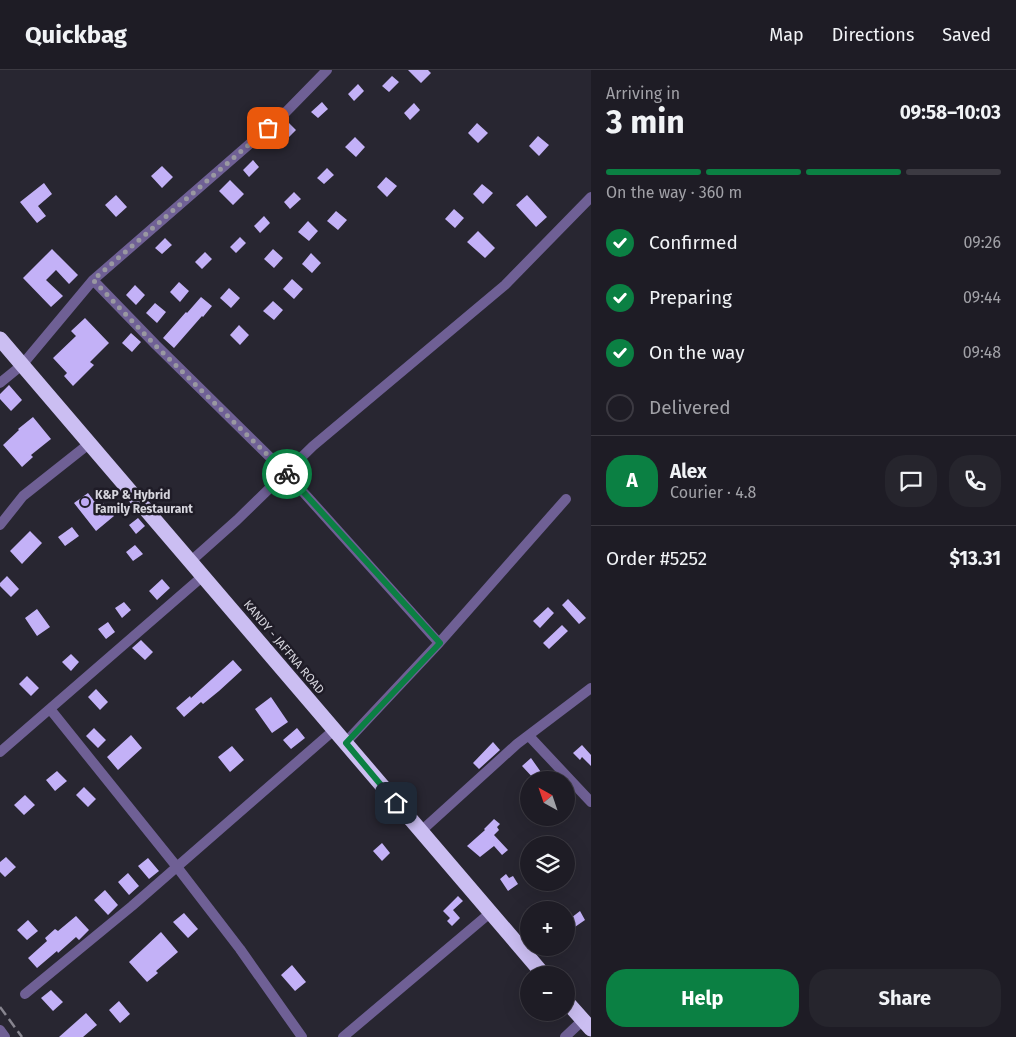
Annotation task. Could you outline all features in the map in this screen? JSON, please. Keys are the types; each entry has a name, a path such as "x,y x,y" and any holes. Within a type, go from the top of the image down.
{"highway":[{"name":"KANDY - JAFFNA ROAD","path":"0,340 536,966"},
{"path":"575,1011 587,1025"}],"street":[{"path":"0,383 22,365 93,280 283,115 327,70"},
{"path":"191,561 237,520 313,446 505,285 591,197"},
{"path":"93,280 156,346 286,473 440,643"},
{"path":"0,525 23,496 90,443"},
{"path":"346,743 440,643 566,500"},
{"path":"0,752 203,576"},
{"path":"420,832 517,744 591,688"},
{"path":"50,709 177,867 240,949 302,1037"},
{"path":"24,994 132,906 334,730"},
{"path":"530,736 591,802"},
{"path":"343,1037 490,913"},
{"path":"565,1037 587,1025"},
{"path":"0,1030 5,1037"}],"building":[{"path":"408,70 428,70 431,73 421,83"},
{"path":"392,76 399,82 389,92 382,86"},
{"path":"358,84 364,91 354,101 348,94"},
{"path":"322,102 328,109 318,118 311,112"},
{"path":"414,103 420,110 410,120 404,113"},
{"path":"289,123 296,130 286,140 279,133"},
{"path":"477,123 488,133 478,143 468,133"},
{"path":"538,136 549,145 539,156 529,146"},
{"path":"355,137 365,147 356,157 345,147"},
{"path":"253,160 259,167 249,177 243,170"},
{"path":"162,166 173,177 162,188 151,176"},
{"path":"327,168 334,175 324,184 317,178"},
{"path":"386,177 397,186 387,197 377,187"},
{"path":"230,180 244,194 233,205 219,191"},
{"path":"44,183 52,194 38,206 46,216 37,223 20,202"},
{"path":"482,184 493,193 483,204 473,194"},
{"path":"294,192 301,199 290,209 284,202"},
{"path":"116,195 127,207 116,217 105,205"},
{"path":"527,195 547,217 536,227 516,205"},
{"path":"454,209 464,218 455,228 445,219"},
{"path":"336,211 347,220 338,230 327,221"},
{"path":"264,216 270,223 260,233 254,226"},
{"path":"308,221 318,231 309,241 298,232"},
{"path":"478,231 495,248 485,258 467,242"},
{"path":"240,237 246,243 236,253 230,247"},
{"path":"165,238 172,245 162,254 155,248"},
{"path":"52,249 78,275 69,284 56,270 46,280 63,296 51,307 23,278"},
{"path":"273,249 283,258 274,268 264,259"},
{"path":"205,252 212,259 202,269 195,262"},
{"path":"311,253 321,263 312,273 302,264"},
{"path":"292,279 303,289 294,299 283,289"},
{"path":"179,282 189,291 180,302 170,292"},
{"path":"135,285 145,295 136,305 126,295"},
{"path":"229,288 240,298 231,308 220,298"},
{"path":"201,297 212,306 174,348 163,338"},
{"path":"273,301 283,310 274,320 263,311"},
{"path":"155,303 166,312 157,323 146,313"},
{"path":"85,318 109,343 90,362 94,365 73,386 64,376 67,373 53,358 76,336 71,331"},
{"path":"239,325 249,335 240,345 230,335"},
{"path":"131,333 141,342 132,352 122,343"},
{"path":"9,385 22,400 11,411 0,399 0,394"},
{"path":"33,417 51,439 31,455 33,457 22,467 3,445"},
{"path":"88,493 98,506 103,503 114,516 96,531 74,503"},
{"path":"138,518 145,526 136,534 129,525"},
{"path":"72,527 79,536 65,546 58,537"},
{"path":"30,531 42,543 22,564 10,551"},
{"path":"135,545 143,554 133,561 126,552"},
{"path":"7,576 19,589 11,597 0,586 0,583"},
{"path":"162,579 170,588 157,600 149,591"},
{"path":"568,599 586,618 579,624 562,605"},
{"path":"124,602 131,610 122,618 115,608"},
{"path":"548,607 554,613 540,628 533,621"},
{"path":"37,609 50,627 37,636 25,618"},
{"path":"108,622 115,632 106,639 98,629"},
{"path":"562,625 568,631 549,649 543,643"},
{"path":"141,640 153,652 145,660 132,648"},
{"path":"71,654 79,662 71,671 62,662"},
{"path":"233,660 242,670 203,704 201,702 184,717 176,708 190,696 191,698"},
{"path":"27,676 39,688 31,696 19,684"},
{"path":"96,689 108,702 100,710 88,697"},
{"path":"271,697 288,722 272,733 255,709"},
{"path":"94,728 106,740 98,748 86,736"},
{"path":"297,728 305,738 291,749 283,740"},
{"path":"131,735 142,748 118,770 107,757"},
{"path":"493,742 500,750 479,769 473,763"},
{"path":"582,745 591,755 591,766 582,757 580,760 573,753"},
{"path":"232,746 244,760 230,772 218,757"},
{"path":"531,758 540,771 527,771 522,766"},
{"path":"57,771 67,781 55,791 46,780"},
{"path":"84,787 96,799 88,807 76,795"},
{"path":"25,795 35,805 24,815 14,805"},
{"path":"494,819 500,824 497,827 499,830 494,835 508,850 502,855 494,846 480,857 467,846"},
{"path":"382,843 390,853 382,861 373,851"},
{"path":"6,857 16,867 5,877 0,872 0,862"},
{"path":"148,858 159,871 149,879 138,866"},
{"path":"128,873 139,886 129,895 118,882"},
{"path":"506,874 509,878 513,876 518,884 508,891 500,879"},
{"path":"105,890 118,905 108,915 94,900"},
{"path":"458,896 463,901 453,910 460,918 452,926 447,921 450,918 443,911"},
{"path":"580,911 585,920 575,927 575,915"},
{"path":"184,913 198,929 188,938 173,922"},
{"path":"76,916 89,930 79,940 76,937 37,968 28,958 47,941 45,938 55,929 58,931"},
{"path":"28,920 38,931 27,940 17,930"},
{"path":"161,932 178,952 156,971 158,973 147,982 129,962"},
{"path":"292,965 306,982 295,991 281,975"},
{"path":"51,990 63,1002 53,1011 41,998"},
{"path":"119,1001 130,1014 120,1023 109,1010"},
{"path":"86,1013 97,1025 83,1037 59,1037"}],"railway":[{"path":"0,1007 22,1037"}],"way so far":[{"path":"268,128 93,280 156,346 287,474"}],"place":[{"name":"K&P & Hybrid Family Restaurant","path":"85,502"}],"route":[{"path":"287,474 440,643 346,743 396,803"}]}
